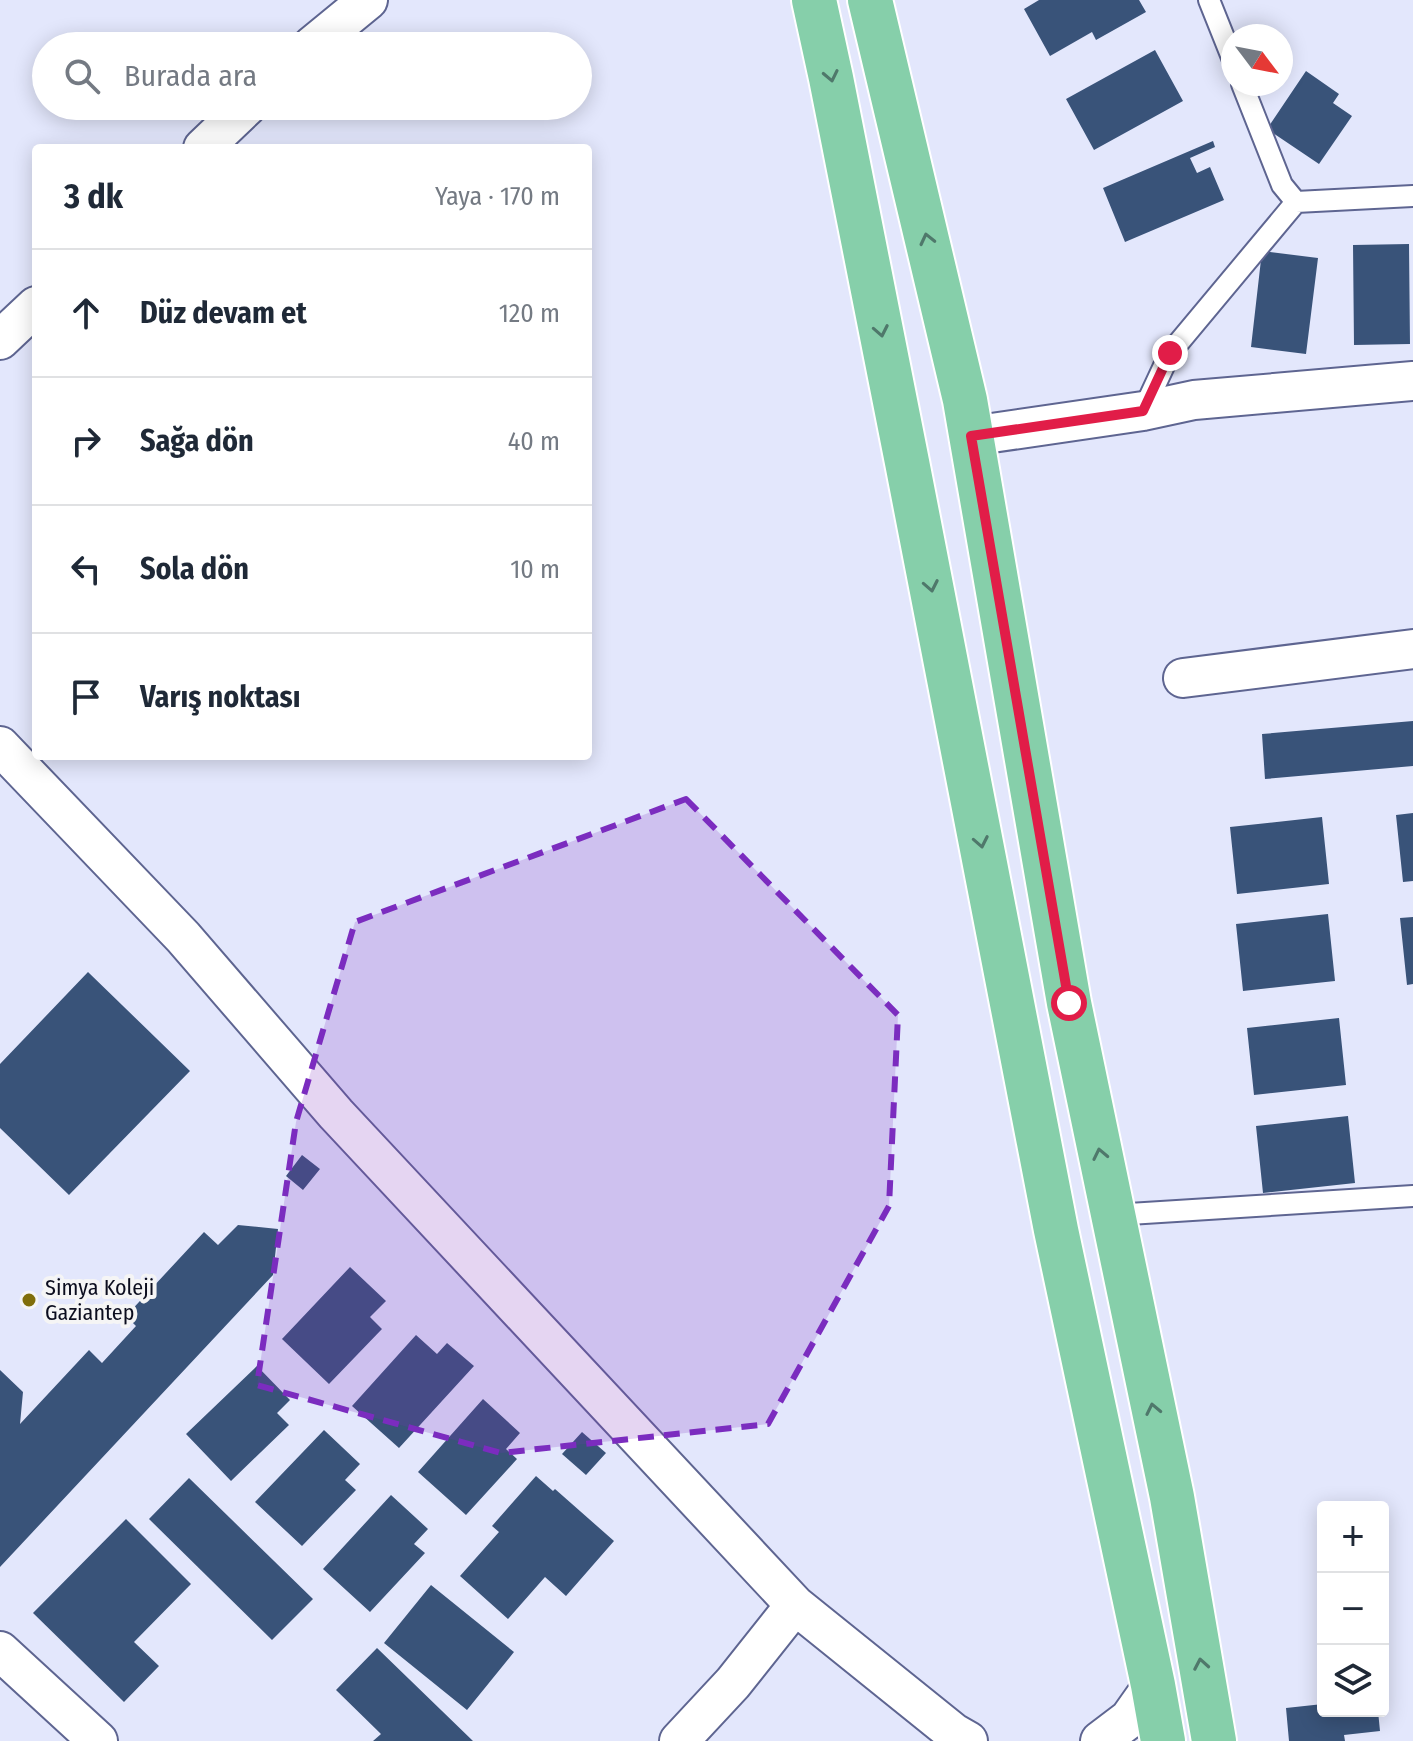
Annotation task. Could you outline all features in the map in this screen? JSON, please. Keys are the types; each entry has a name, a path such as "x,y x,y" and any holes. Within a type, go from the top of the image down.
{"main road":[{"path":"814,0 1056,1230 1163,1741"},
{"path":"870,0 965,400 1067,988 1172,1497 1214,1741"}],"street":[{"path":"329,32 368,0"},
{"path":"207,144 232,120"},
{"path":"0,340 32,310"},
{"path":"971,436 1143,411 1194,400 1413,381"},
{"path":"1183,678 1413,649"},
{"path":"0,746 183,937 336,1114 795,1605 960,1738"},
{"path":"679,1741 733,1683 795,1605"},
{"path":"0,1651 98,1741"},
{"path":"1100,1741 1129,1719 1153,1685"}],"lane":[{"path":"1209,0 1221,30"},
{"path":"1247,96 1282,185 1296,202"},
{"path":"1143,411 1170,353 1296,202 1413,196"},
{"path":"1113,1215 1413,1196"}],"highlighted area":[{"path":"686,799 898,1015 889,1206 768,1424 501,1453 257,1385 296,1122 355,922"}],"building":[{"path":"1039,0 1139,0 1146,12 1096,40 1092,32 1050,56 1024,9"},
{"path":"1155,50 1183,101 1094,150 1066,99"},
{"path":"1306,71 1339,94 1333,103 1352,116 1319,164 1267,129 1289,96 1293,96 1293,90"},
{"path":"1213,141 1215,147 1190,158 1197,173 1210,167 1224,200 1125,242 1103,188"},
{"path":"1409,244 1410,344 1354,345 1353,245"},
{"path":"1262,251 1318,258 1306,354 1251,347"},
{"path":"1413,721 1413,766 1265,779 1262,734"},
{"path":"1413,813 1413,881 1403,882 1396,815"},
{"path":"1322,817 1329,884 1237,894 1230,827"},
{"path":"1328,914 1335,981 1243,991 1236,924"},
{"path":"1413,917 1413,984 1407,985 1400,918"},
{"path":"88,972 190,1071 69,1195 0,1128 0,1064"},
{"path":"1339,1018 1346,1085 1254,1095 1247,1028"},
{"path":"1348,1116 1355,1183 1263,1193 1256,1126"},
{"path":"302,1155 320,1169 303,1190 286,1176"},
{"path":"238,1225 278,1229 273,1275 0,1567 0,1370 23,1392 20,1424 89,1350 102,1363 136,1326 126,1316 204,1232 218,1245"},
{"path":"350,1267 386,1301 370,1317 382,1329 329,1384 282,1339"},
{"path":"416,1335 437,1354 447,1343 474,1366 399,1448 352,1406"},
{"path":"257,1366 290,1400 277,1413 289,1425 231,1481 186,1434"},
{"path":"483,1399 520,1433 506,1449 517,1459 466,1515 418,1472"},
{"path":"324,1430 360,1464 345,1480 356,1490 302,1546 255,1502"},
{"path":"582,1432 606,1453 586,1475 562,1454"},
{"path":"536,1476 614,1541 566,1596 545,1577 508,1619 460,1576 499,1532 492,1526"},
{"path":"189,1478 313,1599 272,1640 149,1519"},
{"path":"391,1495 428,1529 414,1544 425,1553 370,1612 323,1569"},
{"path":"126,1519 191,1584 134,1642 159,1666 124,1702 33,1613"},
{"path":"431,1585 514,1652 467,1710 384,1643"},
{"path":"377,1648 473,1741 373,1741 381,1734 336,1690"},
{"path":"1317,1705 1317,1717 1379,1717 1380,1731 1344,1735 1345,1741 1289,1741 1286,1708"}],"place":[{"name":"Simya Koleji Gaziantep","path":"29,1300"}],"route":[{"path":"1069,1003 971,436 1143,411 1170,353"}]}
